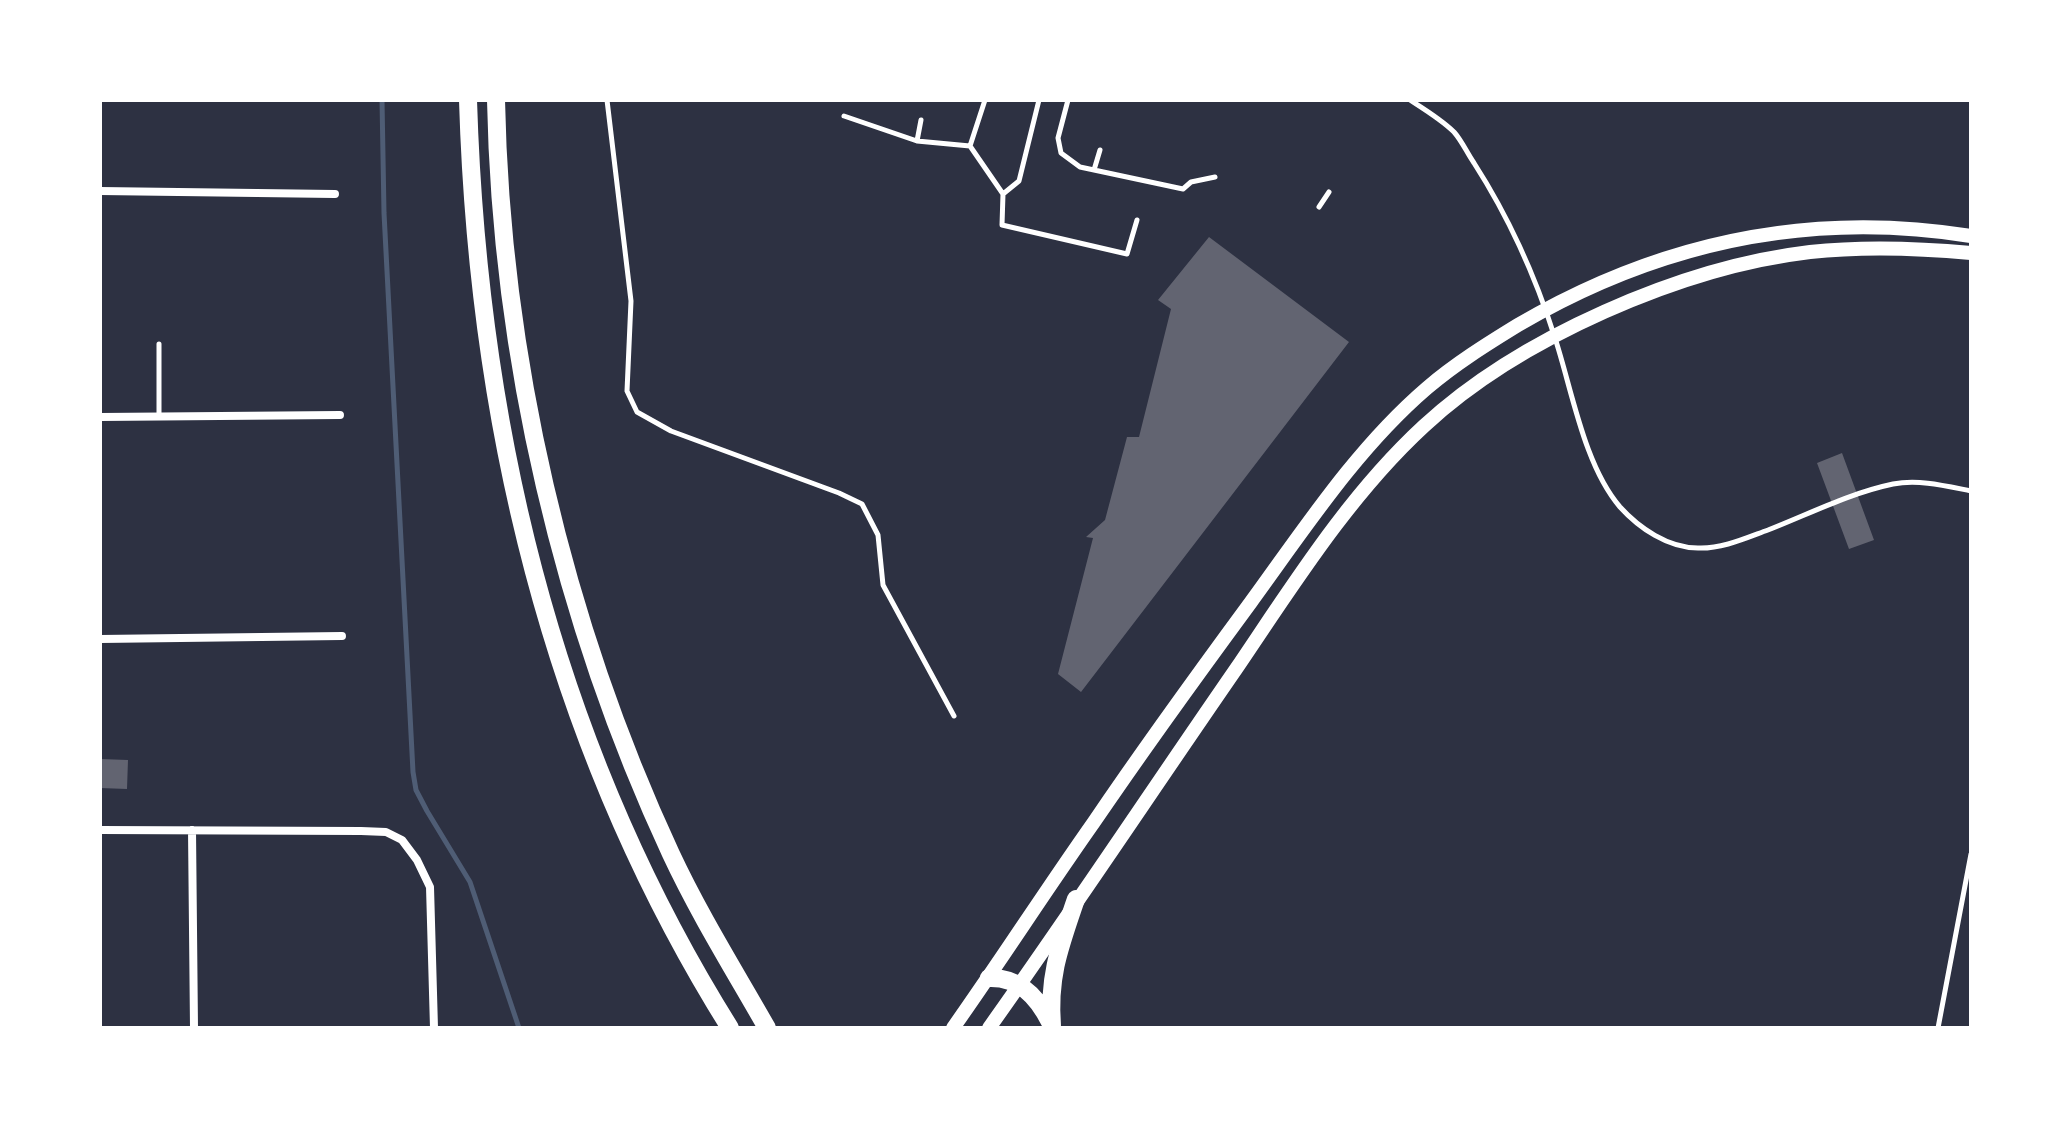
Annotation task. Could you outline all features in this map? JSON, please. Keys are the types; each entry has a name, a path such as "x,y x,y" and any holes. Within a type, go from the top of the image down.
{"highway":[{"path":"468,100 470,169 485,325 497,409 531,567 585,737 625,836 697,973 730,1028"},
{"path":"496,100 506,239 520,351 555,526 575,601 624,741 671,853 694,900 767,1028"},
{"path":"1052,1027 1054,970 1076,899"},
{"path":"989,978 1007,980 1034,995 1052,1027"}],"main road":[{"path":"953,1028 1094,821 1289,549 1352,467 1434,382 1494,340 1589,286 1703,246 1794,229 1915,227 1971,236"},
{"path":"989,1028 1326,538 1422,428 1457,397 1504,364 1591,318 1727,269 1808,252 1861,248 1971,253"}],"street":[{"path":"100,191 335,194"},
{"path":"100,417 340,415"},
{"path":"100,639 342,636"},
{"path":"100,830 386,832 402,840 430,887 434,1028"},
{"path":"192,830 194,1028"}],"lane":[{"path":"607,100 631,301 627,391 637,412 671,431 862,504 878,535 883,585 954,716"},
{"path":"970,146 985,100"},
{"path":"1003,194 1019,181 1039,100"},
{"path":"1068,100 1058,138 1061,153 1080,167 1183,189 1191,182 1215,177"},
{"path":"1411,100 1454,133 1485,180 1513,232 1555,337 1574,409 1600,474 1617,503 1652,534 1698,548 1736,542 1852,496 1895,484 1933,483 1971,491"},
{"path":"844,116 917,141 970,146"},
{"path":"917,141 921,120"},
{"path":"970,146 1003,194 1002,225 1127,254 1137,220"},
{"path":"1094,170 1100,150"},
{"path":"1319,207 1329,192"},
{"path":"159,344 159,417"},
{"path":"1938,1028 1971,854"}],"building":[{"path":"1209,237 1349,342 1081,692 1058,674 1093,538 1086,537 1105,520 1127,437 1139,437 1171,309 1158,300"},
{"path":"1842,453 1874,540 1849,549 1817,463"},
{"path":"100,759 128,760 127,789 100,788"}],"waterway":[{"path":"382,100 384,213 413,772 416,790 470,882 519,1028"}]}
